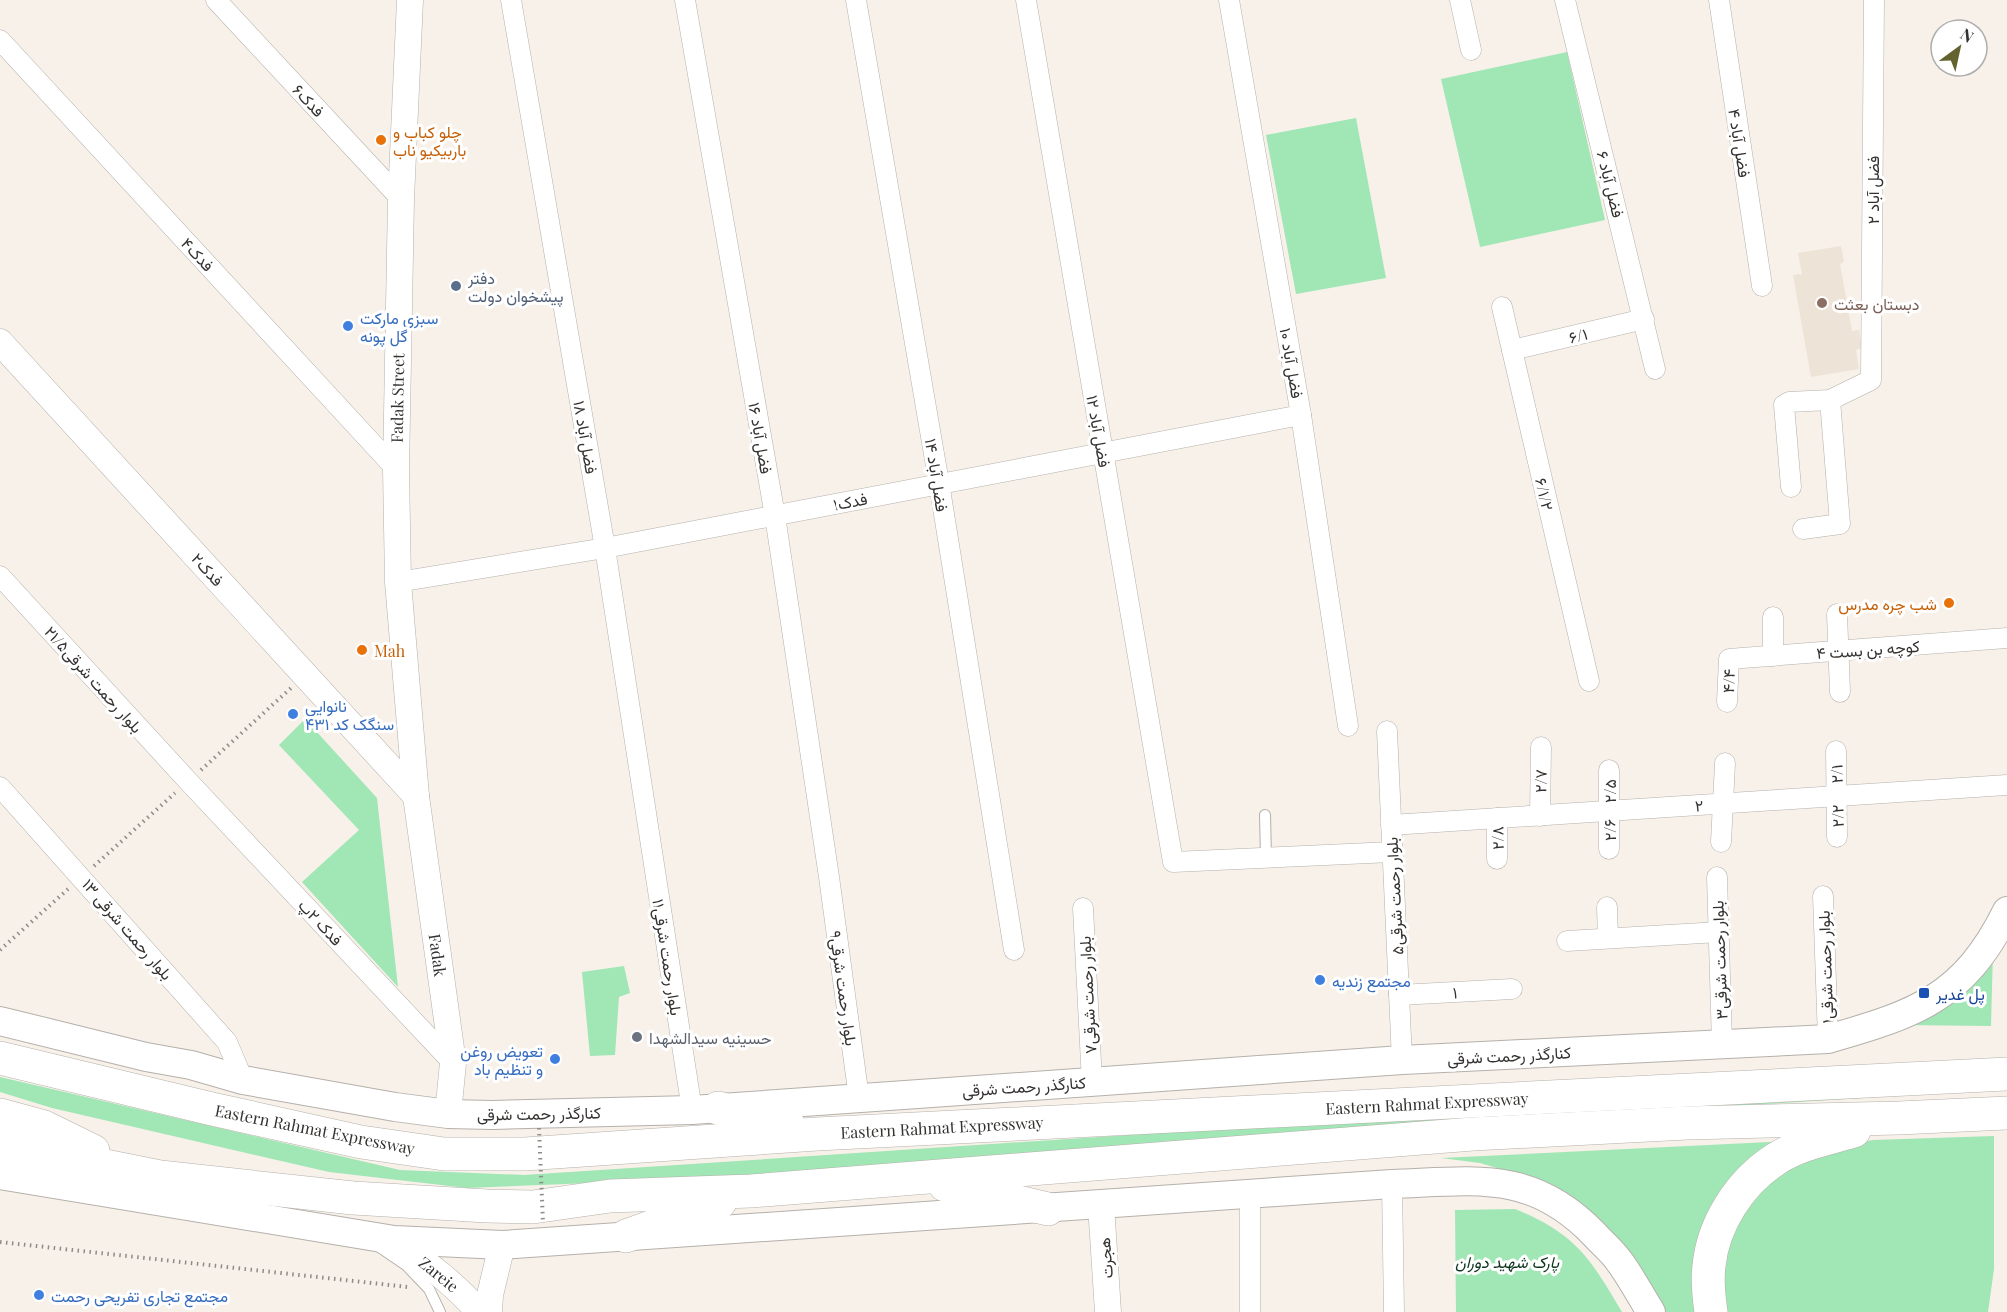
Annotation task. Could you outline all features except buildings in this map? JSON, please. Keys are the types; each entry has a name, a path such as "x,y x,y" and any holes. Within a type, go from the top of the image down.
{"highway":[{"name":"Eastern Rahmat Expressway","path":"0,1058 361,1142 444,1154 536,1153 817,1134 2007,1074"},
{"path":"0,1079 35,1088 140,1091"},
{"path":"705,1109 817,1134"},
{"path":"1711,1312 1708,1266 1716,1235 1730,1204 1750,1180 1775,1160 1803,1145 1899,1119 2007,1113"},
{"path":"0,1115 44,1127 148,1174"},
{"name":"Eastern Rahmat Expressway","path":"148,1174 353,1198 533,1207 610,1196 751,1191 1473,1134 1687,1124 1899,1119"},
{"path":"0,1144 148,1174"},
{"path":"914,1178 1048,1209"},
{"path":"626,1236 751,1191"}],"main road":[{"name":"کنارگذر رحمت شرقی","path":"0,1021 146,1057 191,1065 243,1080 448,1114 492,1115 705,1109 1402,1060 1828,1038 1881,1024 1929,1004 1956,983 1974,963 1989,943 2007,911"},
{"path":"0,1175 394,1240 502,1245 1048,1209 1250,1193 1477,1180 1526,1188 1546,1196 1571,1213 1619,1260 1651,1312"},
{"path":"0,1193 59,1184"}],"street":[{"name":"فدک۶","path":"216,0 401,200"},
{"name":"Fadak Street","path":"411,0 401,200 396,469 398,582 416,796"},
{"name":"فضل آباد ۱۸","path":"511,0 605,548 655,875"},
{"name":"فضل آباد ۱۶","path":"685,0 775,516 829,877"},
{"name":"فضل آباد ۱۴","path":"856,0 939,483 1014,950"},
{"name":"فضل آباد ۱۲","path":"1026,0 1173,862 1266,858"},
{"name":"فضل آباد ۱۰","path":"1229,0 1301,414 1348,726"},
{"path":"1460,0 1471,50"},
{"name":"فضل آباد ۶","path":"1565,0 1655,369"},
{"name":"فضل آباد ۴","path":"1719,0 1762,286"},
{"name":"فضل آباد ۲","path":"1830,400 1871,380 1874,0"},
{"name":"فدک۴","path":"0,40 396,469"},
{"name":"۶/۱/۲","path":"1502,307 1589,681"},
{"name":"۶/۱","path":"1512,350 1644,319"},
{"name":"فدک۲","path":"0,342 416,796"},
{"path":"1791,487 1784,405 1789,402 1830,400 1840,524 1803,529"},
{"name":"فدک۱","path":"398,582 605,548 1301,414"},
{"name":"بلوار رحمت شرقی۲۱/۵","path":"0,576 188,781"},
{"path":"1837,614 1839,692"},
{"path":"1773,618 1773,656"},
{"name":"کوچه بن بست ۴","path":"1729,659 2007,638"},
{"name":"۴/۴","path":"1727,702 1729,659"},
{"name":"۵بلوار رحمت شرقی","path":"1387,731 1402,1060"},
{"name":"۲/۷","path":"1540,816 1541,747"},
{"name":"۲/۱","path":"1836,751 1837,796"},
{"path":"1721,842 1725,763"},
{"name":"۲/۵","path":"1609,811 1610,770"},
{"name":"فدک ۲پ","path":"188,781 453,1063"},
{"name":"۲","path":"1391,825 2007,785"},
{"name":"بلوار رحمت شرقی ۱۳","path":"0,787 227,1042 243,1080"},
{"name":"Fadak","path":"416,796 453,1063 448,1114"},
{"name":"۲/۲","path":"1837,796 1838,837"},
{"name":"۲/۶","path":"1609,811 1609,849"},
{"name":"۲/۸","path":"1497,818 1497,859"},
{"path":"1266,858 1392,852"},
{"name":"بلوار رحمت شرقی۱۱","path":"655,875 705,1109"},
{"name":"بلوار رحمت شرقی۹","path":"829,877 859,1098"},
{"name":"بلوار رحمت شرقی۳","path":"1717,877 1722,1044"},
{"name":"بلوار رحمت شرقی۱","path":"1823,896 1828,1038"},
{"path":"1607,907 1608,938"},
{"name":"بلوار رحمت شرقی۷","path":"1083,908 1092,1082"},
{"path":"1567,941 1719,932"},
{"name":"۱","path":"1399,995 1512,989"},
{"path":"1392,1184 1394,1312"},
{"path":"1250,1193 1250,1312"},
{"name":"هجرت","path":"1101,1205 1108,1312"},
{"name":"Zareie","path":"394,1240 429,1264 459,1289 480,1312"},
{"path":"489,1312 490,1295 502,1245"}],"lane":[{"path":"1265,816 1266,858"},
{"path":"360,1235 406,1265 429,1289 440,1312"}],"path":[{"path":"188,781 305,676"},
{"path":"539,1128 543,1223"},
{"path":"0,1242 429,1289"}],"shaded area":[{"name":"دبستان بعثت","path":"1841,246 1844,262 1840,264 1852,331 1859,330 1862,348 1856,350 1859,369 1811,377 1793,275 1802,274 1798,253"}],"green space":[{"path":"1567,52 1605,220 1480,247 1441,79"},
{"path":"1356,118 1386,278 1296,294 1266,135"},
{"path":"305,719 377,798 398,987 302,882 359,830 279,745"},
{"path":"1993,952 1991,1026 1899,1025 1932,1013 1955,1000 1973,981"},
{"path":"624,966 630,993 619,997 615,1055 590,1056 582,972"},
{"path":"0,1077 400,1170 524,1175 1599,1104 1928,1094 1572,1116 1025,1159 668,1180 467,1188 329,1172 52,1108 0,1092"},
{"path":"1994,1136 1994,1269 1988,1312 1722,1312 1720,1270 1741,1212 1783,1169 1851,1144 1873,1140"},
{"path":"1792,1141 1772,1148 1699,1312 1664,1312 1531,1178 1480,1163 1441,1158"},
{"name":"پارک شهید دوران","path":"1515,1209 1536,1218 1567,1238 1590,1262 1622,1312 1456,1312 1455,1210"}],"place":[{"name":"چلو کباب و باربیکیو ناب","path":"381,140"},
{"name":"دفتر پیشخوان دولت","path":"456,286"},
{"name":"دبستان بعثت","path":"1822,303"},
{"name":"سبزی مارکت گل پونه","path":"348,326"},
{"name":"شب چره مدرس","path":"1949,603"},
{"name":"Mah","path":"362,650"},
{"name":"نانوایی سنگک کد ۴۳۱","path":"293,714"},
{"name":"مجتمع زندیه","path":"1320,980"},
{"name":"پل غدیر","path":"1924,993"},
{"name":"حسینیه سیدالشهدا","path":"637,1037"},
{"name":"تعویض روغن و تنظیم باد","path":"555,1059"},
{"name":"مجتمع تجاری تفریحی رحمت","path":"39,1295"}]}
